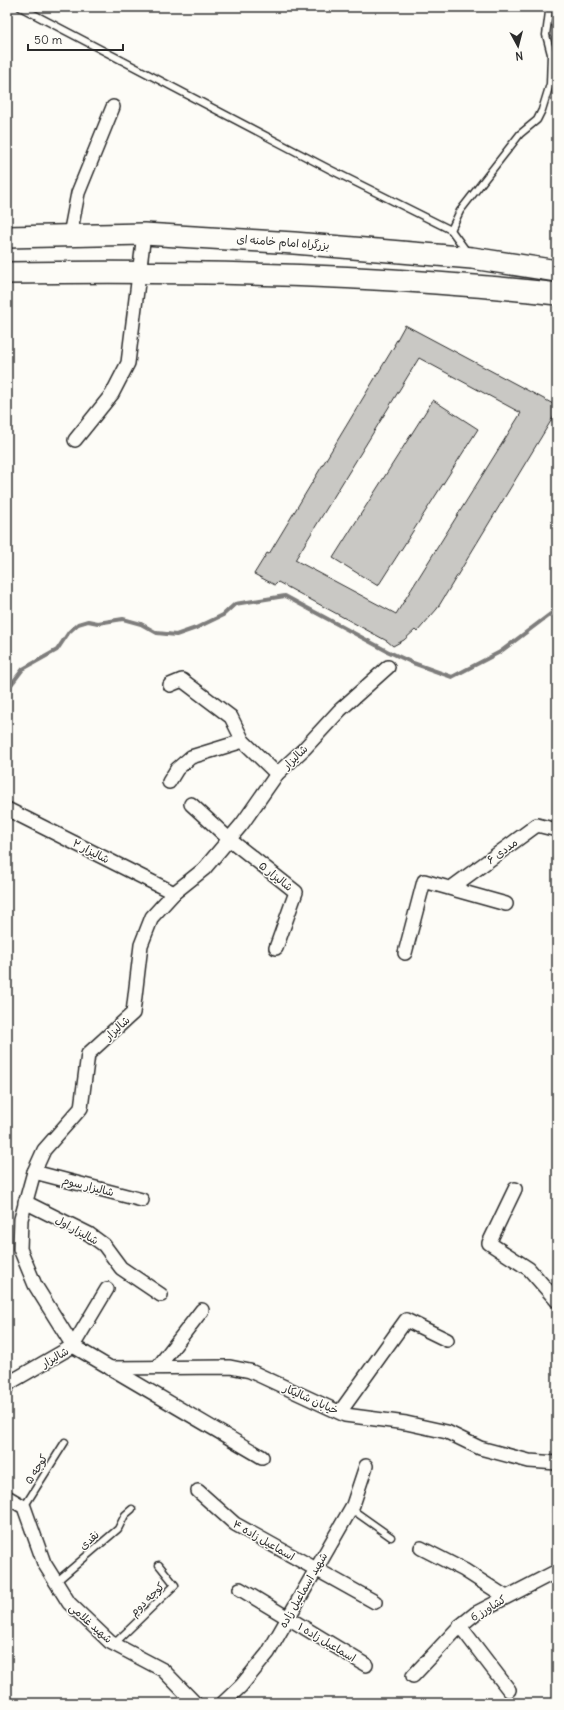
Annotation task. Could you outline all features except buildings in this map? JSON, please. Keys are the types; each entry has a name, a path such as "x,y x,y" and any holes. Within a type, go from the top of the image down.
{"highway":[{"name":"بزرگراه امام خامنه ای","path":"7,237 144,234 348,247 472,258 557,271"},
{"path":"7,273 139,271 352,276 557,294"}],"street":[{"path":"70,235 78,193 114,108"},
{"path":"75,440 112,394 128,363 144,234"},
{"name":"شالیزار","path":"7,1387 9,1383 73,1346 35,1285 20,1249 21,1219 34,1172 44,1150 81,1108 88,1054 133,1013 141,945 152,918 174,893 204,869 242,824 277,774 304,749 340,710 388,667"},
{"path":"170,685 182,680 231,717 243,741 277,774"},
{"path":"169,782 177,769 191,758 243,741"},
{"path":"191,804 230,839"},
{"name":"شالیزار ۲","path":"7,809 174,893"},
{"name":"مددی ۶","path":"451,888 537,825 557,830"},
{"name":"شالیزار ۵","path":"230,839 296,892 276,948"},
{"path":"405,953 424,881 506,904"},
{"name":"شالیزار سوم","path":"34,1172 142,1200"},
{"path":"515,1189 489,1243 529,1269 557,1301"},
{"name":"شالیزار اول","path":"25,1202 89,1234 104,1245 121,1268 161,1295"},
{"path":"107,1289 73,1346 262,1457"},
{"path":"158,1367 202,1310"},
{"path":"340,1412 406,1320 447,1340"},
{"name":"خیابان شالیکار","path":"110,1368 230,1367 250,1371 345,1415 406,1423 447,1432 480,1448 529,1461 557,1463"},
{"name":"شهید اسماعیل زاده","path":"223,1703 241,1686 268,1653 350,1508 366,1466"},
{"name":"اسماعیل زاده ۴","path":"198,1491 235,1524 375,1602"},
{"path":"7,1496 24,1507"},
{"name":"شهید غلامی","path":"24,1507 44,1563 69,1603 110,1642 162,1670 195,1703"},
{"path":"421,1548 464,1570 506,1597"},
{"name":"کشاورز 6","path":"413,1676 460,1626 476,1613 557,1571"},
{"name":"اسماعیل زاده ۱","path":"240,1589 366,1665"},
{"path":"460,1626 509,1690"}],"lane":[{"path":"20,7 331,170 451,230 472,258"},
{"path":"451,230 460,211 520,134 537,120 542,110 554,70 546,35 551,7"},
{"name":"کوچه ۵","path":"24,1507 65,1442"},
{"path":"557,1504 557,1510"},
{"path":"350,1508 391,1537"},
{"name":"نقدی","path":"56,1582 118,1529 125,1515 132,1509"},
{"name":"کوچه دوم","path":"114,1644 175,1585 159,1565"}],"waterway":[{"path":"7,690 23,669 57,650 69,632 78,624 88,621 98,623 123,619 141,624 157,633 176,635 196,628 223,615 235,604 285,596 387,651 413,663 452,677 500,652 557,609"}]}
